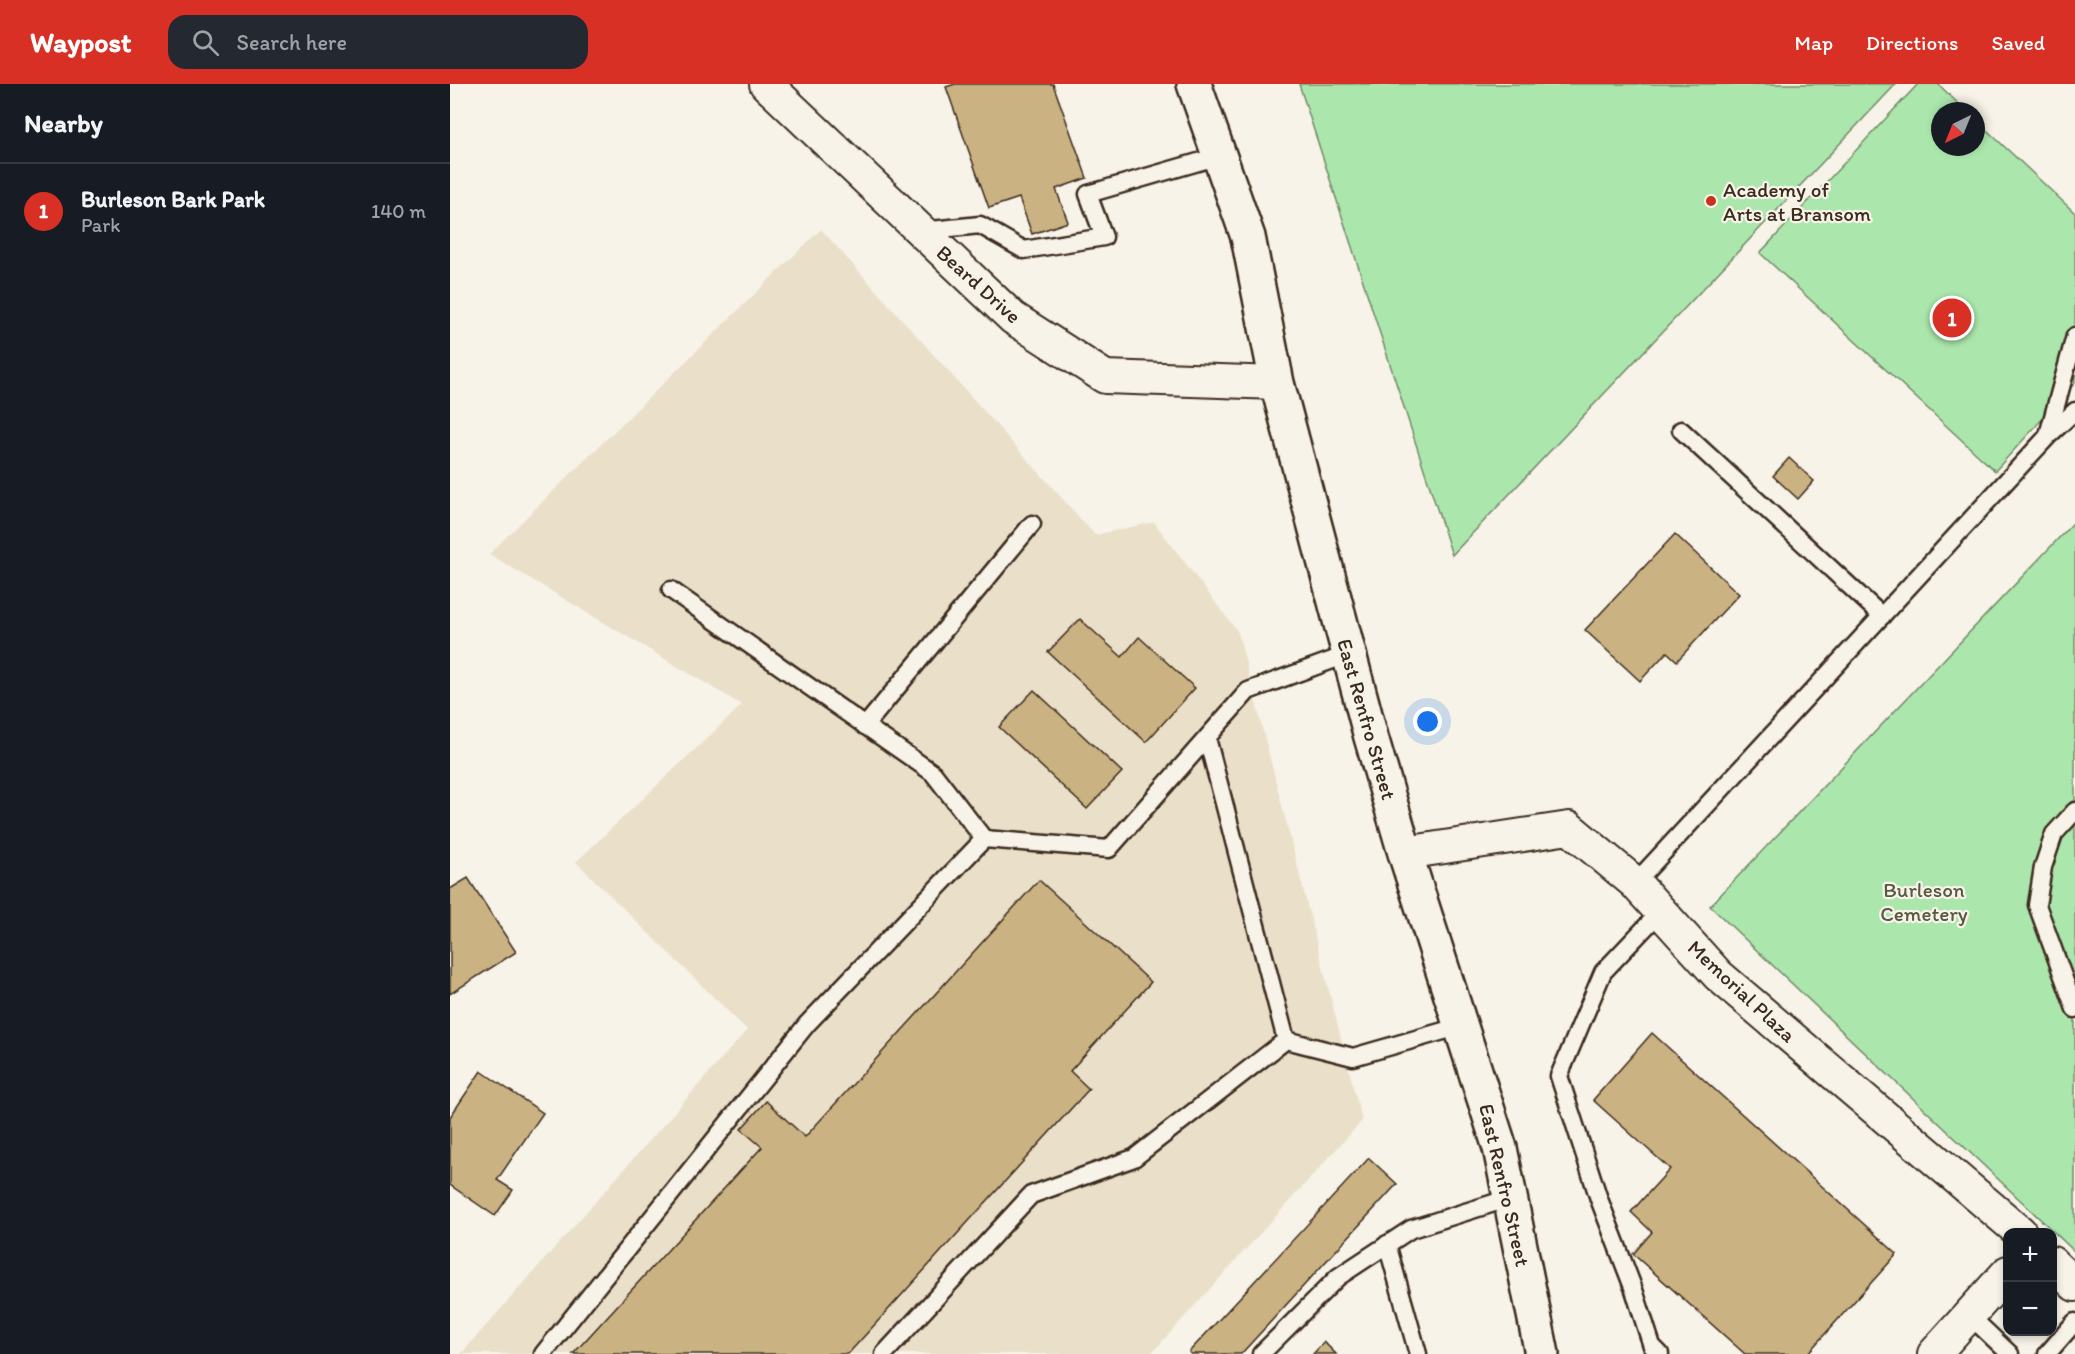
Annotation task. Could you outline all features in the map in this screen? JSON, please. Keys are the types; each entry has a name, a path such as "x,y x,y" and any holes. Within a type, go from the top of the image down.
{"main road":[{"name":"East Renfro Street","path":"1194,84 1248,237 1277,383 1371,737 1405,853 1500,1148 1542,1354"}],"street":[{"name":"Beard Drive","path":"766,84 1013,318 1105,377 1277,383"},
{"name":"Memorial Plaza","path":"1405,853 1569,828 1635,883 1718,975 2014,1228"},
{"path":"2057,1268 2075,1285"},
{"path":"1934,1354 2003,1277"}],"lane":[{"path":"921,231 980,225 1024,250 1104,237 1088,194 1220,156"},
{"path":"2048,436 2075,336"},
{"path":"1635,883 2048,436 2075,411"},
{"path":"1682,430 1882,616"},
{"path":"865,726 1032,524"},
{"path":"671,590 933,773 984,839 1109,849 1248,691 1349,654"},
{"path":"1207,738 1286,1040"},
{"path":"2075,812 2054,834 2043,867 2037,904 2075,1009"},
{"path":"543,1354 807,1024 984,839"},
{"path":"1660,911 1604,972 1559,1076 1599,1199 1634,1290 1652,1346 1660,1354"},
{"path":"1286,1040 1353,1057 1461,1026"},
{"path":"885,1354 1031,1195 1134,1158 1286,1040"},
{"path":"1261,1354 1338,1277 1387,1244 1411,1229 1510,1198"},
{"path":"1387,1244 1418,1354"},
{"path":"1969,1315 1999,1350"},
{"path":"2047,1354 2075,1322"}],"shaded area":[{"path":"821,229 1095,535 1154,522 1238,632 1362,1121 1151,1354 461,1354 747,1030 576,862 742,705 489,554"}],"green space":[{"path":"1299,84 1896,84 1452,555"},
{"path":"1918,84 1938,84 1957,102 1931,102 1931,156 1985,156 1985,128 2075,213 2075,383 1995,471 1760,253"},
{"name":"Burleson Cemetery","path":"2075,521 2075,1252 2057,1235 2057,1228 2050,1228 1710,906"}],"building":[{"path":"955,84 1053,84 1087,178 1056,189 1068,222 1032,234 1019,198 989,208 946,87"},
{"path":"1789,458 1814,481 1798,499 1773,476"},
{"path":"1675,534 1739,594 1677,661 1667,652 1640,681 1585,630"},
{"path":"1080,619 1122,657 1139,637 1195,688 1146,742 1048,652"},
{"path":"1034,690 1122,772 1087,809 999,727"},
{"path":"468,878 516,952 450,994 450,889"},
{"path":"1039,880 1151,982 1070,1071 1089,1089 848,1354 573,1354 762,1147 741,1129 766,1101 805,1137"},
{"path":"1652,1033 1897,1254 1807,1354 1745,1354 1633,1254 1652,1232 1631,1212 1670,1169 1593,1100"},
{"path":"481,1071 543,1113 497,1180 513,1190 495,1216 450,1185 450,1117"},
{"path":"1369,1158 1397,1184 1241,1354 1191,1354 1189,1352"},
{"path":"1324,1342 1336,1354 1313,1354"}],"place":[{"name":"Academy of Arts at Bransom","path":"1711,201"},
{"name":"Burleson Bark Park","path":"1952,318"}]}
